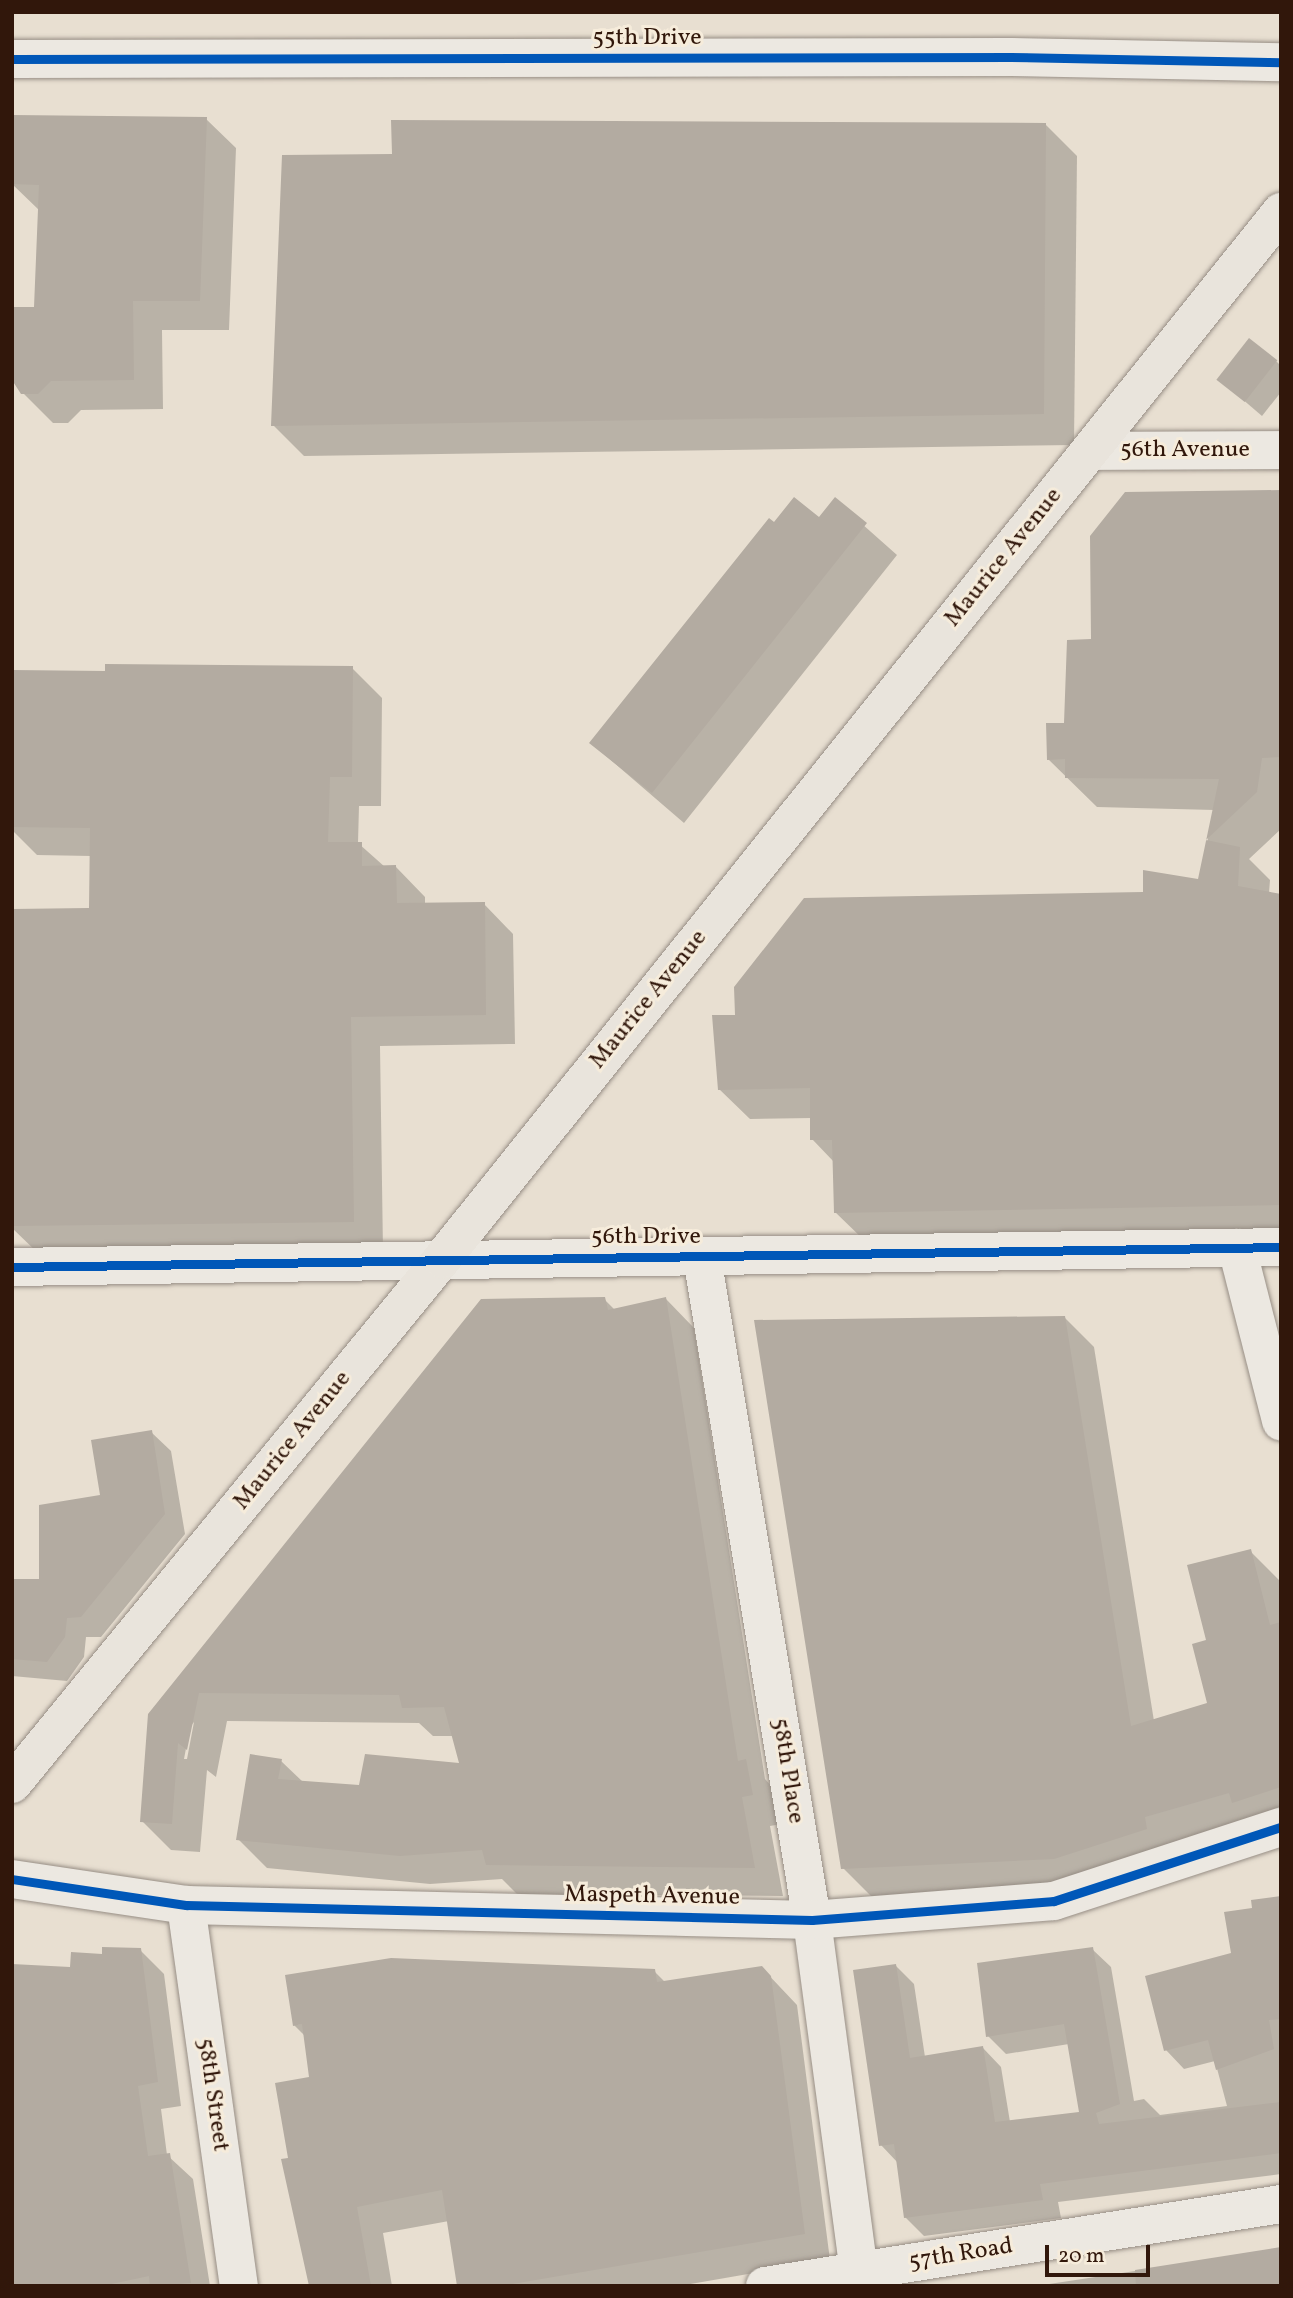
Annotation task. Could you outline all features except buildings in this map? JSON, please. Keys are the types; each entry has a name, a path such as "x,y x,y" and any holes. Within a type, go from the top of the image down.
{"main road":[{"name":"Maurice Avenue","path":"12,1784 442,1259 1281,212"}],"street":[{"name":"55th Drive","path":"12,59 1011,57 1281,62"},
{"name":"56th Avenue","path":"1090,451 1281,450"},
{"name":"56th Drive","path":"12,1267 1281,1247"},
{"path":"1237,1248 1281,1421"},
{"name":"58th Place","path":"702,1258 812,1920 860,2278"},
{"name":"Maspeth Avenue","path":"12,1879 186,1905 812,1920 1054,1901 1281,1827"},
{"name":"58th Street","path":"186,1905 239,2286"},
{"name":"57th Road","path":"765,2286 860,2278 1281,2204"}],"cycle path":[{"path":"12,59 1011,57 1281,62"},
{"path":"12,1267 1281,1247"},
{"path":"12,1879 186,1905 812,1920 1054,1901 1281,1827"}]}
